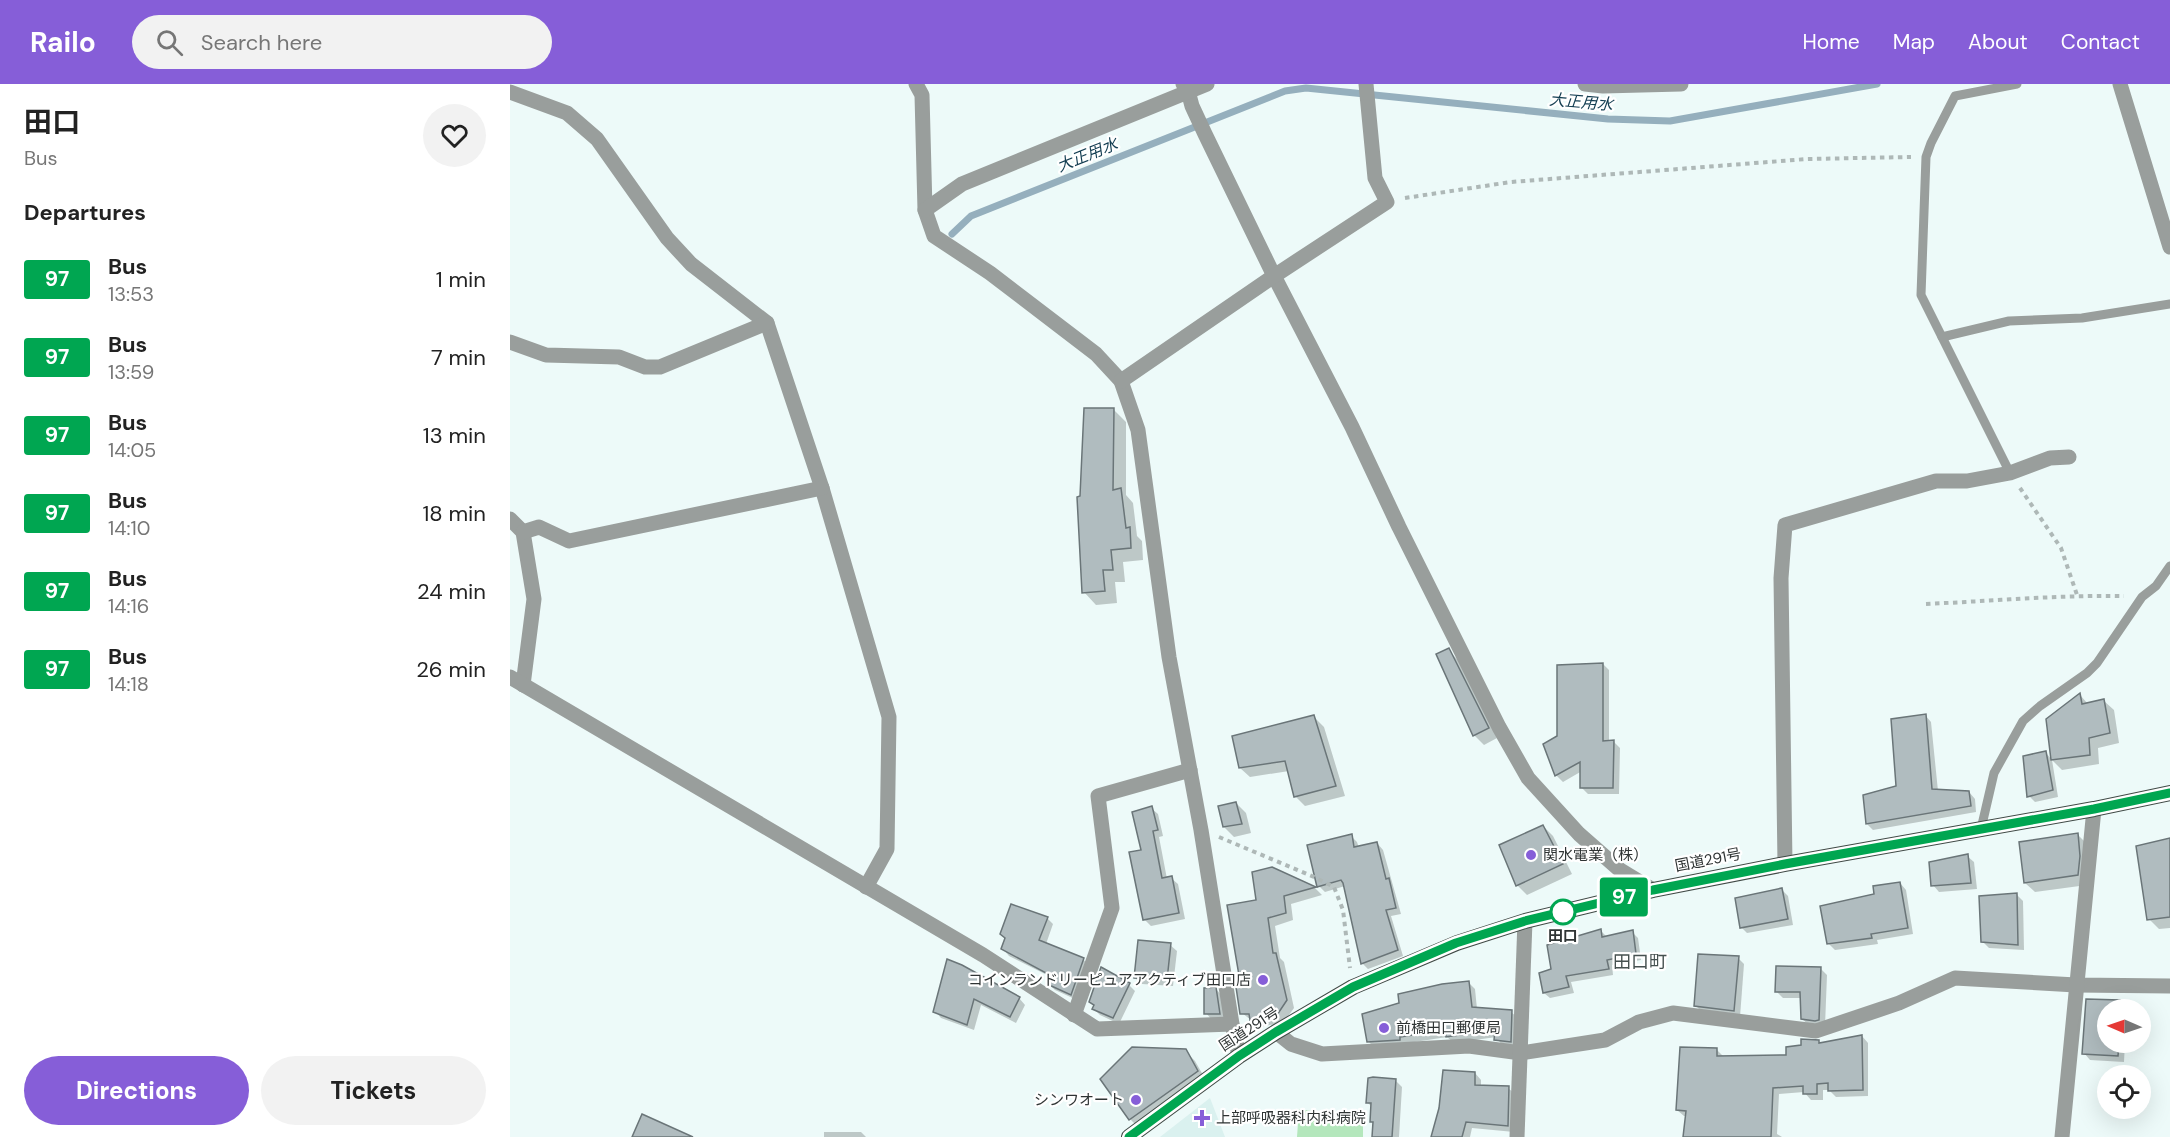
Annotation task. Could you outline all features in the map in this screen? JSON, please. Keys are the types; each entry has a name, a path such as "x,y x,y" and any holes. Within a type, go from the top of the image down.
{"highway":[{"name":"国道291号","path":"1129,1137 1239,1056 1276,1032 1353,987 1456,943 1525,921 1653,890 2170,793"}],"street":[{"path":"916,84 922,95 925,210 934,236 990,273 1096,354 1121,381 1138,430 1169,657 1239,1056"},
{"path":"925,210 962,184 1188,94 1207,84"},
{"path":"1121,381 1387,202 1375,178 1366,84"},
{"path":"1585,84 1603,86 1681,84"},
{"path":"2120,84 2170,247"},
{"path":"510,92 567,113 597,140 667,238 691,264 767,323 822,488 889,717 887,849 866,887"},
{"path":"1188,94 1274,276 1352,427 1498,727 1528,778 1554,809 1587,842 1620,870 1653,890"},
{"path":"510,342 546,354 620,357 645,367 660,367 767,323"},
{"path":"1785,864 1781,578 1785,525 1936,481 1967,481 2010,473 2050,458 2069,457"},
{"path":"523,532 538,527 569,541 822,488"},
{"path":"510,519 523,532 534,598 517,680 983,955 1097,1029 1232,1024"},
{"path":"1074,1015 1112,908 1098,796 1190,771"},
{"path":"2062,1137 2094,809"},
{"path":"1516,1137 1525,921"},
{"path":"1276,1032 1291,1044 1322,1054 1469,1046 1521,1053 1605,1040 1639,1022 1673,1013 1816,1031 1899,1003 1955,978 2076,985 2170,986"}],"lane":[{"path":"2010,473 1921,295 1926,157 1931,142 1954,96 2017,84"},
{"path":"1942,337 2009,321 2082,318 2170,304"},
{"path":"1981,829 1994,773 2023,721 2097,663 2142,597 2156,586 2170,566"}],"path":[{"path":"1387,202 1523,181 1807,159 1926,157"},
{"path":"2010,473 2061,548 2077,595"},
{"path":"1926,604 2008,601 2077,595 2142,597"},
{"path":"1201,830 1334,887 1343,910 1353,987"}],"shaded area":[{"name":"上部呼吸器科内科病院","path":"1210,1098 1225,1137 1160,1137"}],"green space":[{"path":"1299,1109 1363,1119 1363,1137 1297,1137"}],"building":[{"path":"1084,408 1114,408 1113,490 1121,488 1126,528 1130,527 1131,548 1111,550 1113,570 1103,570 1105,591 1082,593 1077,497 1080,496"},
{"path":"1449,648 1489,728 1473,736 1436,654"},
{"path":"1603,663 1603,741 1614,740 1613,788 1580,788 1580,762 1555,776 1543,744 1557,736 1557,665"},
{"path":"2080,693 2082,704 2104,699 2110,733 2089,738 2090,755 2051,760 2046,719"},
{"path":"1926,714 1932,789 1969,791 1971,806 1866,824 1863,795 1896,786 1891,719"},
{"path":"1314,715 1336,786 1294,797 1285,761 1239,768 1232,736"},
{"path":"2046,751 2053,790 2027,797 2023,756"},
{"path":"1236,802 1242,824 1223,827 1218,806"},
{"path":"1152,806 1158,830 1153,831 1162,878 1172,876 1179,913 1143,920 1129,852 1141,850 1132,812"},
{"name":"関水電業（株）","path":"1543,825 1563,864 1516,886 1499,845"},
{"path":"2078,833 2080,856 2078,875 2024,883 2019,842"},
{"path":"1352,834 1354,847 1377,842 1396,908 1386,910 1398,950 1361,964 1343,883 1341,880 1317,887 1307,845"},
{"path":"2170,838 2170,917 2147,920 2136,846"},
{"path":"1968,854 1971,883 1931,886 1929,862"},
{"path":"1272,867 1316,887 1284,896 1286,913 1268,918 1273,953 1276,953 1287,1000 1277,1015 1250,1020 1249,1014 1240,1014 1236,987 1241,987 1227,905 1256,900 1252,872"},
{"path":"1900,882 1908,928 1871,934 1872,938 1827,944 1820,906 1874,894 1873,886"},
{"path":"1782,888 1788,919 1740,928 1735,898"},
{"path":"2017,893 2018,945 1981,942 1979,896"},
{"path":"1011,904 1048,917 1039,940 1084,958 1071,995 1047,984 1050,975 1001,949 1005,938 1000,934"},
{"path":"1601,929 1602,937 1633,930 1636,954 1607,960 1609,969 1566,976 1569,987 1543,993 1539,973 1551,969 1547,945"},
{"path":"1138,940 1171,943 1167,980 1134,978"},
{"path":"1698,954 1739,956 1734,1011 1694,1006"},
{"path":"947,959 1020,997 1010,1017 974,999 967,1025 933,1012"},
{"path":"1776,966 1821,967 1819,1020 1801,1019 1800,992 1775,992"},
{"path":"1101,967 1130,983 1113,1018 1092,1009 1094,1005 1089,1002"},
{"path":"1469,981 1472,1007 1512,1010 1511,1042 1494,1040 1495,1030 1446,1037 1445,1030 1400,1037 1400,1040 1367,1042 1362,1014 1399,1003 1398,994 1442,984"},
{"path":"1216,987 1220,1014 1204,1014 1204,988"},
{"path":"2086,999 2097,999 2097,1053 2118,1053 2118,1056 2082,1054"},
{"path":"1862,1035 1863,1090 1828,1091 1828,1083 1817,1084 1817,1094 1803,1094 1803,1086 1773,1088 1771,1137 1683,1137 1686,1111 1676,1110 1680,1047 1717,1048 1717,1056 1786,1055 1786,1047 1801,1045 1801,1039 1819,1040 1819,1043"},
{"name":"シンワオート","path":"1132,1047 1186,1049 1198,1071 1129,1120 1100,1079"},
{"path":"1443,1070 1475,1072 1475,1085 1509,1086 1508,1126 1466,1122 1462,1137 1431,1137 1439,1108"},
{"path":"1368,1078 1396,1079 1392,1137 1372,1137 1371,1103 1366,1103"},
{"path":"642,1114 693,1137 632,1137"}],"waterway":[{"name":"大正用水","path":"952,234 971,216 1285,91 1306,88 1608,119 1670,121 1877,84"}],"bus line":[{"name":"97","path":"1129,1137 1239,1056 1276,1032 1353,987 1456,943 1525,921 1653,890 2170,793"}],"place":[{"name":"関水電業（株）","path":"1531,855"},
{"name":"田口","path":"1563,912"},
{"name":"コインランドリーピュアアクティブ田口店","path":"1263,980"},
{"name":"前橋田口郵便局","path":"1384,1028"},
{"name":"シンワオート","path":"1136,1100"},
{"name":"上部呼吸器科内科病院","path":"1202,1118"}],"district":[{"name":"田口町","path":"1640,962"}]}
